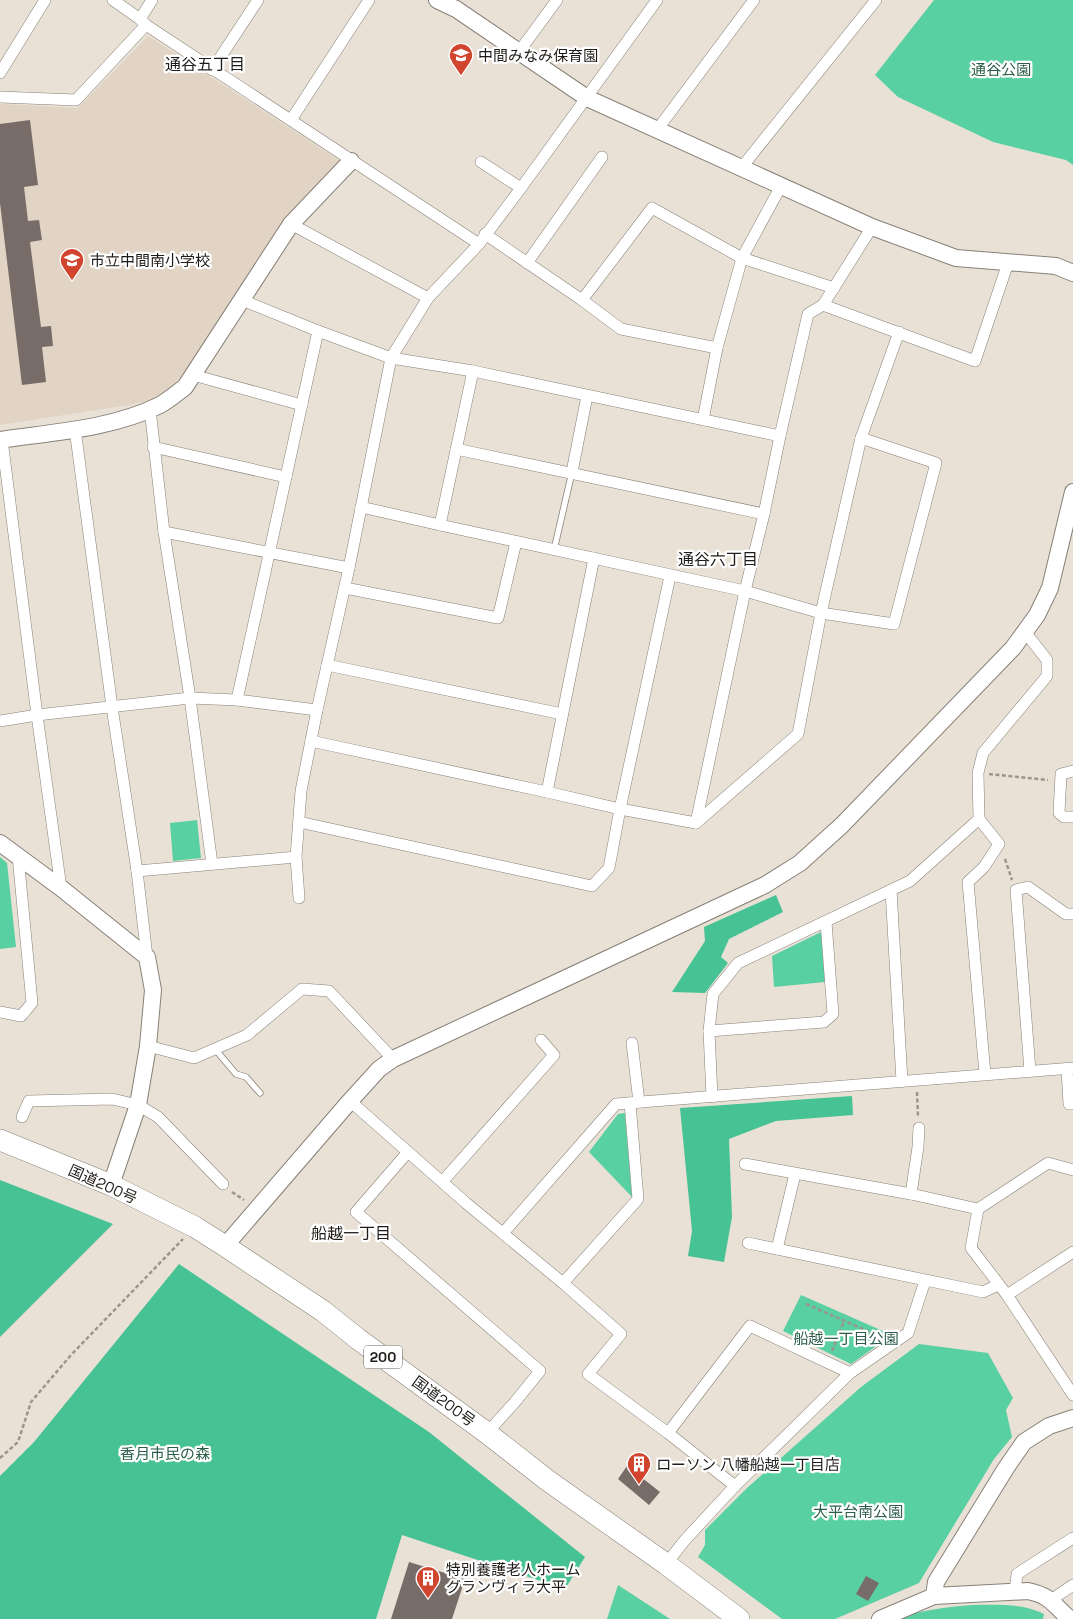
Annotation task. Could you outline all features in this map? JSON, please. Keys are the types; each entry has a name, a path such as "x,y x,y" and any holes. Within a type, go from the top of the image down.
{"highway":[{"name":"国道200号","path":"0,1140 111,1186 195,1227 225,1246 323,1310 358,1339 487,1433 547,1480 666,1564 739,1619"}],"street":[{"path":"0,73 45,0"},
{"path":"113,0 212,70 351,161 482,239 527,263 582,300 620,329 717,348"},
{"path":"0,97 76,100 143,22 152,0"},
{"path":"212,70 258,0"},
{"path":"291,120 369,0"},
{"path":"437,0 459,4 518,53 587,98 872,227 956,258 1056,266 1073,273"},
{"path":"518,53 557,0"},
{"path":"299,898 296,857 301,791 317,710 345,588 391,358 428,298 482,239 657,0"},
{"path":"657,130 754,0"},
{"path":"742,167 876,0"},
{"path":"527,263 602,157"},
{"path":"61,888 1,440 93,427 150,409 161,404 185,387 290,224 351,161"},
{"path":"481,162 521,188"},
{"path":"703,420 717,348 742,258 781,186"},
{"path":"582,300 652,208 742,258 834,288"},
{"path":"290,224 428,298"},
{"path":"696,823 745,591 808,314 823,305 872,227"},
{"path":"823,305 976,361 1008,263"},
{"path":"242,300 391,358 473,371 780,436"},
{"path":"237,700 318,331"},
{"path":"696,823 798,734 821,612 861,438 899,332"},
{"path":"440,525 473,371"},
{"path":"193,375 302,405"},
{"path":"572,472 587,396"},
{"path":"150,409 164,532 190,698 212,864"},
{"path":"75,429 112,707 153,990 148,1046 138,1105 111,1186"},
{"path":"361,506 516,542 745,591 821,612 894,624 936,463 861,438"},
{"path":"153,448 286,476"},
{"path":"456,449 764,514"},
{"path":"225,1246 350,1101 392,1059 764,885 800,863 855,811 1013,648 1025,632 1037,615 1050,588 1073,492"},
{"path":"164,532 349,568"},
{"path":"345,588 498,618 516,542"},
{"path":"547,792 594,558"},
{"path":"299,822 592,886 609,868 670,576"},
{"path":"985,1074 968,882 984,867 999,844 979,819 978,773 983,753 1047,676 1047,660 1025,632"},
{"path":"327,665 562,714"},
{"path":"0,720 190,698 237,700 317,710"},
{"path":"311,741 620,809 696,823"},
{"path":"1073,771 1061,774 1059,813 1064,818 1073,817"},
{"path":"712,1097 709,1031 712,994 738,963 910,881 979,819"},
{"path":"0,843 61,888 147,957"},
{"path":"0,1012 21,1016 32,1003 18,856"},
{"path":"137,871 296,857"},
{"path":"1030,1071 1016,890 1028,887 1066,914 1073,914"},
{"path":"891,890 902,1081"},
{"path":"709,1031 824,1022 833,1014 826,922"},
{"path":"148,1046 194,1058 248,1035 302,989 329,991 392,1059"},
{"path":"442,1181 554,1055 541,1040"},
{"path":"563,1283 638,1199 632,1042"},
{"path":"503,1233 616,1104 985,1074 1070,1069 1069,1104 1073,1104"},
{"path":"22,1118 29,1101 112,1099 138,1105 158,1117 223,1184"},
{"path":"350,1101 621,1334 588,1374 668,1433 735,1486"},
{"path":"911,1194 919,1128"},
{"path":"408,1152 356,1212 540,1371 487,1433"},
{"path":"745,1164 911,1194 978,1209 1048,1163 1073,1170"},
{"path":"777,1250 795,1174"},
{"path":"978,1209 972,1248 998,1285 1007,1294 1073,1395"},
{"path":"748,1243 983,1292 998,1285"},
{"path":"1007,1294 1073,1252"},
{"path":"666,1564 685,1540 735,1486 850,1372 908,1333 924,1281"},
{"path":"668,1433 750,1326 850,1372"},
{"path":"934,1596 936,1582 1024,1442 1049,1426 1073,1418"},
{"path":"1015,1592 1018,1574 1073,1538"},
{"path":"1051,1600 1073,1584"},
{"path":"880,1619 934,1596 1028,1591 1041,1594 1051,1600 1070,1619"}],"lane":[{"path":"554,550 572,472"},
{"path":"216,1049 236,1074 246,1077 260,1093"}],"path":[{"path":"978,773 1060,781"},
{"path":"999,844 1016,890"},
{"path":"917,1080 919,1128"},
{"path":"223,1184 256,1209"},
{"path":"0,1458 18,1442 31,1402 71,1355 195,1227"},
{"path":"806,1304 894,1343"},
{"path":"834,1347 844,1321"}],"shaded area":[{"path":"148,36 340,161 172,387 155,399 129,405 0,425 0,104 78,108"}],"green space":[{"name":"通谷公園","path":"934,0 1073,0 1073,165 1066,160 993,142 898,97 875,75"},
{"path":"197,820 201,858 173,861 170,823"},
{"path":"0,857 7,863 16,947 0,949"},
{"path":"776,895 783,912 729,939 721,957 728,963 705,993 672,992 705,941 704,927"},
{"path":"821,932 825,982 774,987 772,956"},
{"path":"852,1096 853,1115 776,1121 729,1139 732,1217 724,1262 688,1256 692,1231 680,1108"},
{"path":"625,1113 632,1197 589,1152 618,1114"},
{"path":"0,1180 113,1224 0,1337"},
{"name":"香月市民の森","path":"179,1264 429,1432 585,1557 565,1589 402,1535 376,1619 0,1619 0,1476 34,1442"},
{"name":"船越一丁目公園","path":"801,1295 892,1335 851,1364 783,1331"},
{"name":"大平台南公園","path":"919,1344 988,1353 1013,1398 1006,1410 1012,1437 994,1459 919,1583 835,1619 782,1619 698,1557 705,1545 705,1530 747,1488 861,1387"},
{"path":"618,1585 670,1619 607,1619"},
{"path":"973,1605 1018,1606 1044,1614 1043,1619 895,1619 934,1609"}],"building":[{"path":"30,120 38,185 24,187 28,221 39,220 42,240 30,242 41,327 51,326 53,346 42,347 46,382 22,385 0,203 0,124"},
{"name":"ローソン 八幡船越一丁目店","path":"627,1466 660,1492 649,1505 618,1479"},
{"name":"特別養護老人ホーム グランヴィラ大平","path":"409,1562 465,1579 452,1619 391,1619"},
{"path":"866,1576 879,1583 868,1601 856,1594"}],"place":[{"name":"中間みなみ保育園","path":"461,76"},
{"name":"市立中間南小学校","path":"72,281"},
{"name":"ローソン 八幡船越一丁目店","path":"639,1485"},
{"name":"特別養護老人ホーム グランヴィラ大平","path":"428,1599"}],"district":[{"name":"通谷五丁目","path":"205,64"},
{"name":"通谷六丁目","path":"718,559"},
{"name":"船越一丁目","path":"351,1233"}]}
